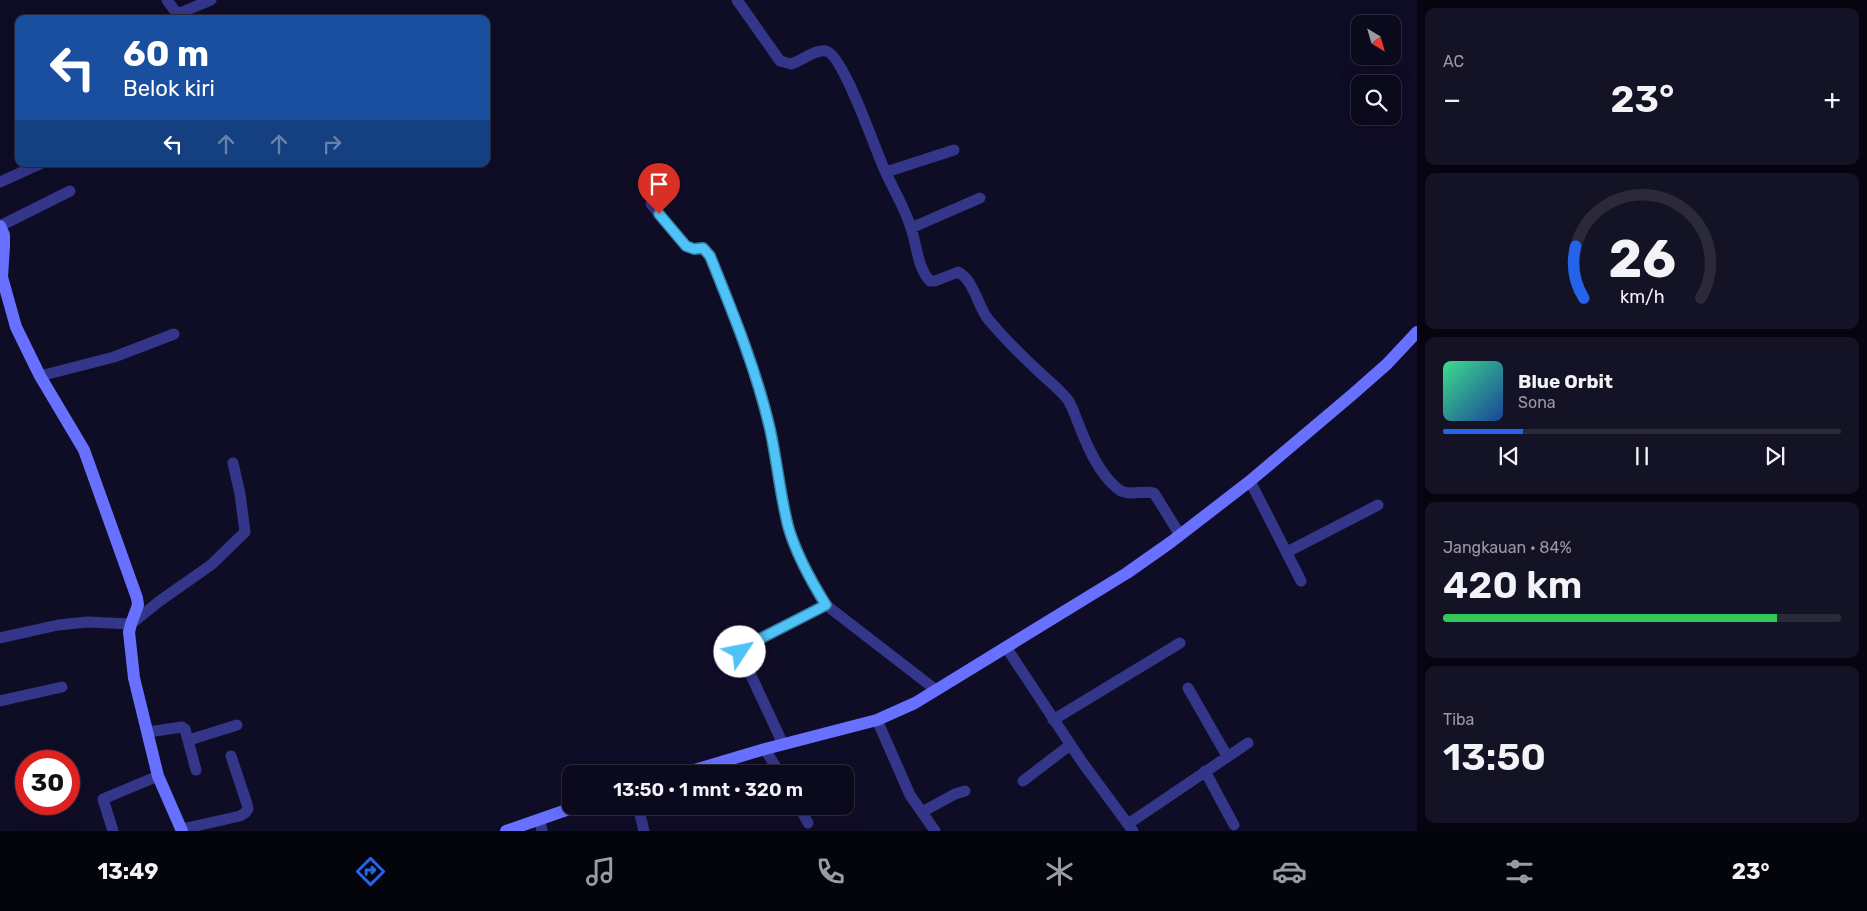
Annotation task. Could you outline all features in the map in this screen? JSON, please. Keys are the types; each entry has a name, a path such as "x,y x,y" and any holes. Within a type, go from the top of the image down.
{"main road":[{"path":"0,226 4,235 2,277 16,327 40,376 84,450 137,598 138,605 129,632 134,678 158,776 182,830"},
{"path":"712,765 783,744 877,720 936,690 1127,573 1250,481 1387,364 1417,332"},
{"path":"506,831 541,826 562,815"}],"street":[{"path":"167,0 175,11 180,13 211,0"},
{"path":"738,0 780,61 791,64 819,51 826,51 837,60 912,228 924,274 930,281 935,281 958,272 963,274 988,319 1015,350 1061,391 1068,401 1096,460 1110,482 1119,491 1126,493 1146,491 1154,493 1180,535"},
{"path":"886,172 954,150"},
{"path":"0,182 33,167"},
{"path":"0,226 70,191"},
{"path":"912,228 980,198"},
{"path":"651,204 686,246 694,249 703,248 710,256 742,336 756,379 770,429 788,527 811,579 826,605 936,690"},
{"path":"40,376 114,357 174,334"},
{"path":"0,638 58,625 88,622 131,624 161,600 211,565 245,532 233,463"},
{"path":"1250,481 1301,581"},
{"path":"1287,552 1378,505"},
{"path":"783,744 740,652 742,648 826,605"},
{"path":"1053,720 1180,643"},
{"path":"1006,647 1070,745 1130,827 1205,771 1248,742"},
{"path":"0,701 62,687"},
{"path":"1188,688 1227,756"},
{"path":"877,720 910,795 935,831"},
{"path":"189,740 237,725"},
{"path":"148,732 182,727 187,733 196,770"},
{"path":"1023,781 1070,745"},
{"path":"766,749 775,765"},
{"path":"182,830 240,816 248,809 231,756"},
{"path":"1205,771 1234,825"},
{"path":"113,831 103,802 104,797 158,776"},
{"path":"922,812 965,791"},
{"path":"640,815 644,831"},
{"path":"803,815 808,823"}],"route":[{"path":"659,214 686,246 694,249 703,248 708,251 742,336 756,379 770,429 788,527 815,588 826,605 742,648 740,652"}]}
